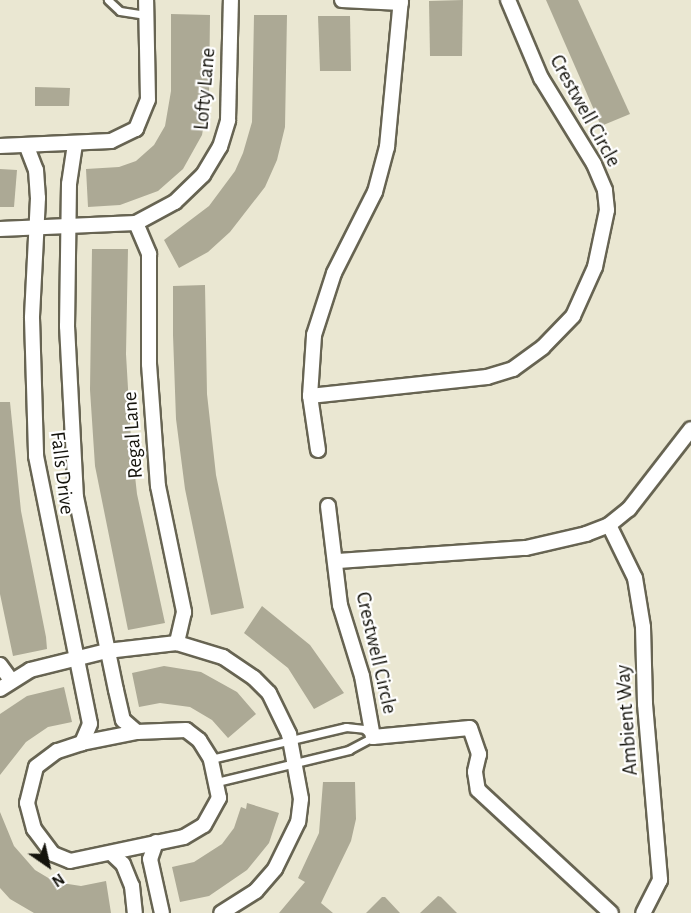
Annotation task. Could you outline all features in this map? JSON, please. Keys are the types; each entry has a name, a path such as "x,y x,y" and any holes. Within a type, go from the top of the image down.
{"street":[{"name":"Lofty Lane","path":"0,229 38,230 136,223 176,202 203,175 220,147 229,110 231,0"},
{"path":"318,450 310,396 314,334 334,273 375,192 387,147 401,1 342,0"},
{"name":"Crestwell Circle","path":"310,396 487,377 513,369 573,316 598,256 607,210 604,190 594,164 541,78 508,0"},
{"path":"0,146 27,147 111,141 136,129 148,100 148,4"},
{"name":"Falls Drive","path":"75,144 70,163 67,326 74,477 107,651 123,720 137,732"},
{"name":"Falls Drive","path":"27,147 36,170 38,230 32,318 36,456 90,724 82,743"},
{"name":"Regal Lane","path":"136,223 149,254 149,364 158,486 184,612 177,643"},
{"path":"338,561 526,548 609,525 629,509 691,429"},
{"name":"Crestwell Circle","path":"328,506 338,561 340,604 362,676 373,737"},
{"name":"Ambient Way","path":"609,525 635,578 643,627 645,704 660,880 643,913"},
{"path":"0,665 5,684 30,670 107,651 177,643 223,657 254,678 269,693 290,740 301,799 290,843 256,891 221,913"},
{"path":"373,737 470,728 479,754 474,772 478,790 611,913"},
{"path":"186,730 199,740 212,759 219,798 204,825 184,837 70,861 53,854 34,828 27,803 36,767 57,751 82,743 137,732 186,730"},
{"path":"156,842 150,859 162,913"},
{"path":"111,853 126,871 135,913"}],"lane":[{"path":"108,0 120,11 148,4"},
{"path":"212,759 346,727 364,729 373,737 349,750 295,766 217,782"}],"building":[{"path":"463,0 462,56 430,56 429,1"},
{"path":"546,0 578,0 630,114 601,126"},
{"path":"171,14 210,15 209,96 202,135 183,169 158,191 120,205 88,207 86,169 119,167 136,161 154,145 165,126 171,91"},
{"path":"254,15 287,15 285,127 277,160 265,187 230,232 208,252 179,268 164,240 209,206 235,171 243,153 252,122"},
{"path":"318,16 350,16 351,71 320,71"},
{"path":"35,87 70,88 69,106 35,106"},
{"path":"0,169 17,170 14,207 0,207"},
{"path":"92,249 128,249 126,354 131,440 137,494 165,623 128,630 95,466 90,390"},
{"path":"205,285 207,394 216,475 244,608 211,615 185,489 176,419 173,335 173,286"},
{"path":"0,402 10,402 21,511 47,649 13,656 0,594"},
{"path":"262,606 310,645 344,693 314,709 288,668 244,633"},
{"path":"164,666 201,672 237,692 256,714 228,738 212,720 190,707 160,703 139,707 132,673"},
{"path":"64,687 72,722 48,727 26,742 0,775 0,714 27,696"},
{"path":"323,782 355,782 356,819 351,841 321,903 333,913 279,913 305,882 298,878 319,833"},
{"path":"247,803 279,813 269,843 247,870 209,896 180,902 172,867 194,862 222,844 234,828 241,807 246,809"},
{"path":"0,812 14,846 35,870 55,882 81,886 106,881 111,913 34,913 10,899 0,888"},
{"path":"438,896 441,897 457,913 420,913"},
{"path":"382,897 385,897 400,913 366,913"}]}
